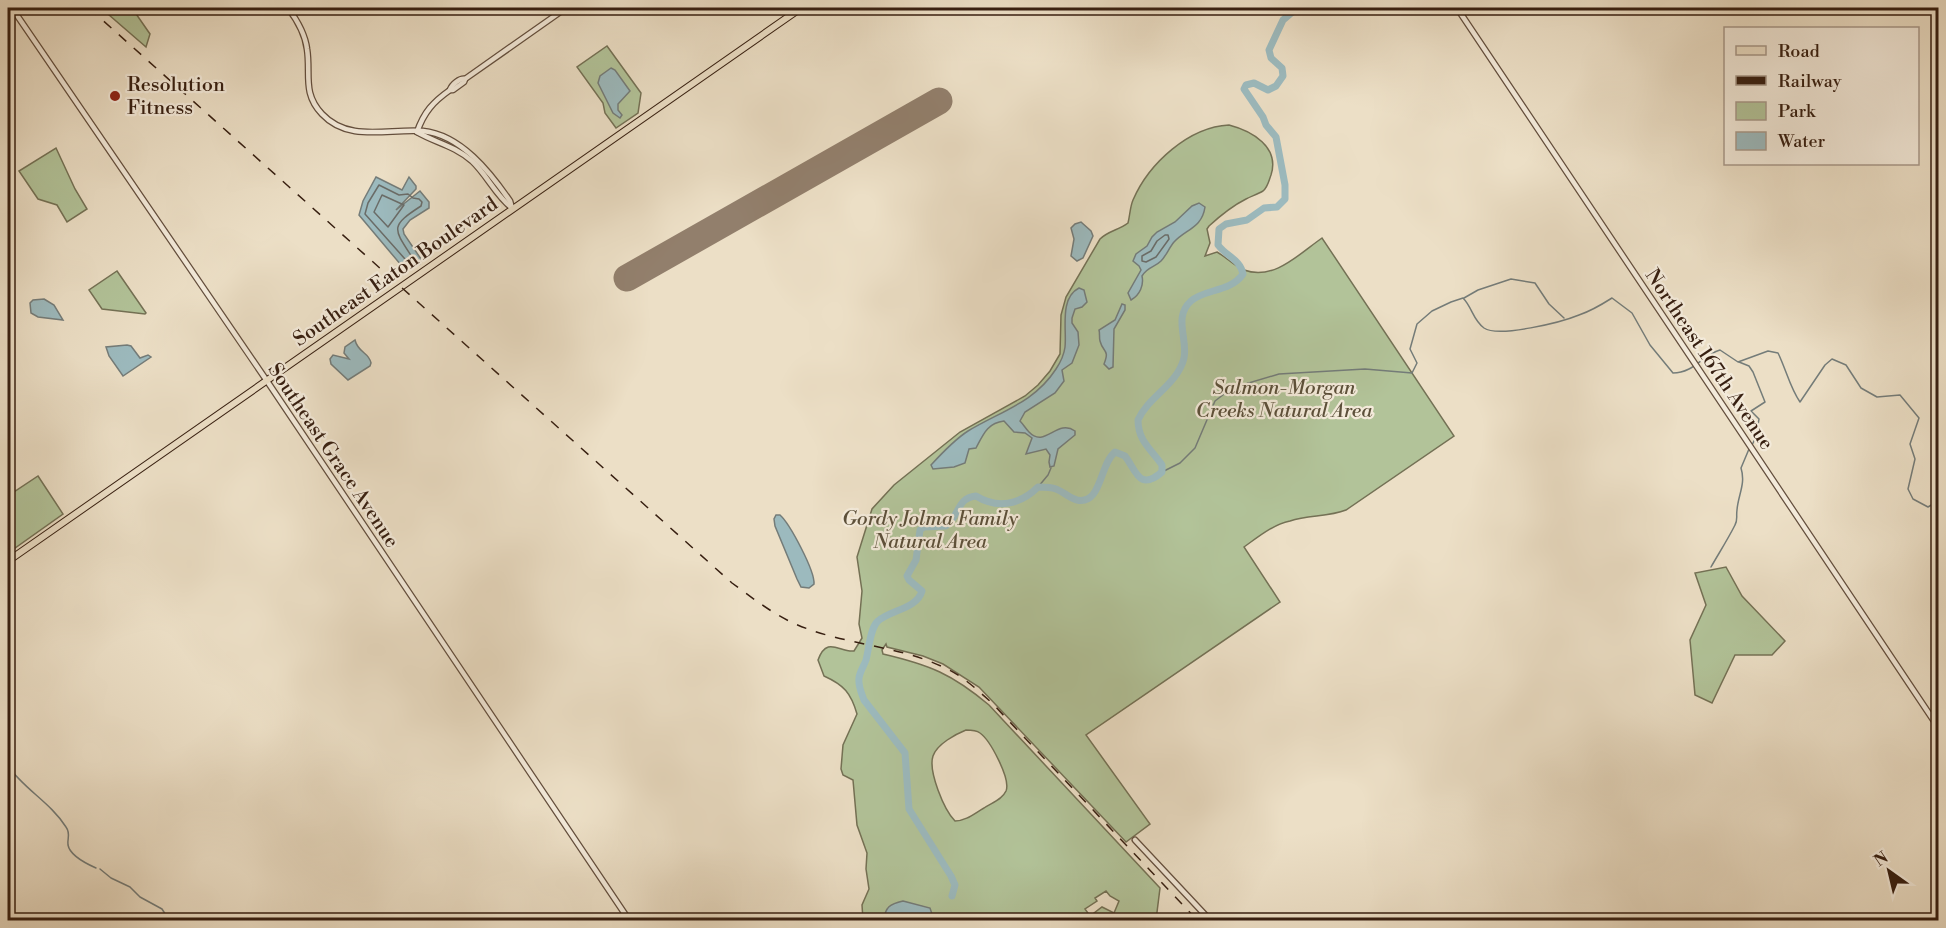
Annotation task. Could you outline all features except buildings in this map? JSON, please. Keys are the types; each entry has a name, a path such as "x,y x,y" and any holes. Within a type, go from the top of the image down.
{"main road":[{"name":"Southeast Eaton Boulevard","path":"8,561 801,8"}],"street":[{"name":"Southeast Grace Avenue","path":"12,8 267,381 629,921"},
{"path":"288,8 305,38 308,50 308,84 311,97 321,113 338,126 351,131 424,131 443,138 469,153 492,176 510,201 512,208"},
{"path":"417,132 427,110 450,90 566,8"},
{"name":"Northeast 167th Avenue","path":"1457,8 1938,727"},
{"path":"1135,840 1210,921"}],"green space":[{"path":"101,8 132,8 150,34 146,47"},
{"path":"607,46 641,93 638,113 616,128 605,113 603,103 577,67"},
{"path":"1229,125 1255,136 1268,148 1273,165 1263,191 1222,214 1209,226 1207,229 1210,243 1205,256 1217,252 1244,270 1266,272 1286,264 1322,238 1454,436 1346,510 1277,525 1244,547 1280,602 1086,735 1150,824 1126,842 979,687 943,664 923,656 887,647 886,644 882,650 883,654 940,672 989,705 1160,888 1156,920 863,920 862,905 869,889 866,869 867,853 857,825 853,780 843,775 841,769 843,745 857,714 849,695 842,686 824,676 818,660 825,648 834,647 854,651 862,638 859,624 862,591 857,557 872,509 894,485 960,432 1025,396 1038,385 1060,354 1061,315 1066,297 1100,239 1128,223 1131,205 1140,186 1172,149 1199,132","holes":["966,730 978,732 989,743 1003,769 1007,785 1006,791 999,799 967,818 955,821 938,790 932,763 938,747","1106,891 1119,901 1114,913 1102,907 1090,916 1085,909 1097,901 1095,898"]},
{"path":"56,148 87,209 67,222 57,205 38,199 19,171"},
{"path":"117,271 145,314 102,309 89,290"},
{"path":"38,476 63,514 8,553 8,496"},
{"path":"1726,567 1742,596 1785,641 1772,655 1735,655 1712,703 1695,695 1690,640 1706,605 1695,573"}],"water":[{"path":"611,68 615,70 630,91 618,104 618,110 622,115 620,118 613,113 598,83 600,76"},
{"path":"376,177 402,190 409,177 416,186 416,189 396,210 420,191 429,202 429,208 410,220 403,229 421,259 420,264 410,267 401,265 359,215 363,201"},
{"path":"1199,203 1205,207 1201,220 1174,242 1161,261 1144,273 1141,290 1131,300 1128,293 1141,270 1133,261 1136,254 1147,246 1157,232 1175,222 1192,206"},
{"path":"1081,222 1093,236 1083,258 1077,261 1071,256 1074,239 1071,228"},
{"path":"1079,288 1084,290 1087,302 1075,309 1072,318 1072,323 1078,332 1079,345 1072,363 1062,370 1064,381 1055,393 1025,412 1020,421 1029,432 1040,437 1062,428 1075,431 1075,435 1058,449 1054,466 1050,467 1050,455 1046,449 1026,454 1032,438 1025,433 1014,432 1004,421 993,424 986,430 976,448 969,449 965,463 954,467 933,469 931,465 963,435 1027,398 1047,381 1063,356 1066,307 1073,293"},
{"path":"44,299 54,305 63,320 38,317 31,313 30,303 33,300"},
{"path":"1122,304 1125,305 1125,310 1114,329 1113,367 1109,369 1104,364 1106,353 1101,345 1099,330 1115,320"},
{"path":"355,340 358,348 370,359 371,363 370,366 348,380 331,364 330,359 333,355 349,359 344,353 345,347"},
{"path":"131,346 140,358 148,355 151,357 123,376 109,356 106,347"},
{"path":"776,515 780,515 784,520 806,559 814,584 809,588 801,587 797,579 775,526"},
{"path":"903,901 930,908 934,920 884,920 889,907"}],"waterway":[{"path":"952,896 955,885 951,876 909,809 905,753 864,700 860,689 860,675 873,628 883,617 915,602 922,591 907,576 916,560 920,530 924,527 946,526 961,504 970,497 976,496 1000,504 1024,498 1038,487 1050,487 1071,498 1085,500 1096,490 1115,452 1125,456 1135,472 1143,479 1154,478 1162,472 1162,465 1140,434 1138,420 1181,367 1185,351 1182,321 1186,307 1196,297 1232,284 1243,274 1236,261 1218,245 1219,229 1226,224 1247,220 1264,208 1277,207 1285,199 1285,185 1276,137 1244,89 1246,85 1254,83 1268,90 1276,86 1283,76 1282,68 1271,58 1269,50 1283,20 1297,8"},
{"path":"1464,298 1478,290 1511,279 1535,283 1549,304 1564,318"},
{"path":"1162,472 1180,463 1195,448 1215,401 1232,388 1279,374 1365,369 1412,373 1417,363 1410,349 1417,324 1432,311 1451,302 1463,298 1484,328 1503,331 1531,328 1571,318 1592,310 1612,298 1632,313 1650,345 1673,373 1687,370 1720,350 1738,362 1768,351 1778,353 1793,391 1800,402 1825,365 1832,359 1846,365 1861,388 1877,397 1900,395 1919,418 1910,444 1915,459 1908,489 1913,499 1928,507 1938,501"},
{"path":"1739,362 1749,366 1753,372 1765,402 1751,411 1759,419 1752,445"},
{"path":"1711,567 1736,523 1742,484 1741,468 1749,449"},
{"path":"1038,487 1051,468"},
{"path":"8,766 60,818 69,834 68,845 72,853 96,868"},
{"path":"100,869 111,878 130,887 140,897 162,909 169,920"}],"runway":[{"path":"627,278 939,101"}],"railway":[{"path":"89,8 732,583 789,621 827,635 925,659 950,670 974,687 991,702 1197,920"}],"place":[{"name":"Resolution Fitness","path":"115,96"}],"park label":[{"name":"Salmon-Morgan Creeks Natural Area","path":"1284,398"},
{"name":"Gordy Jolma Family Natural Area","path":"930,530"}]}
